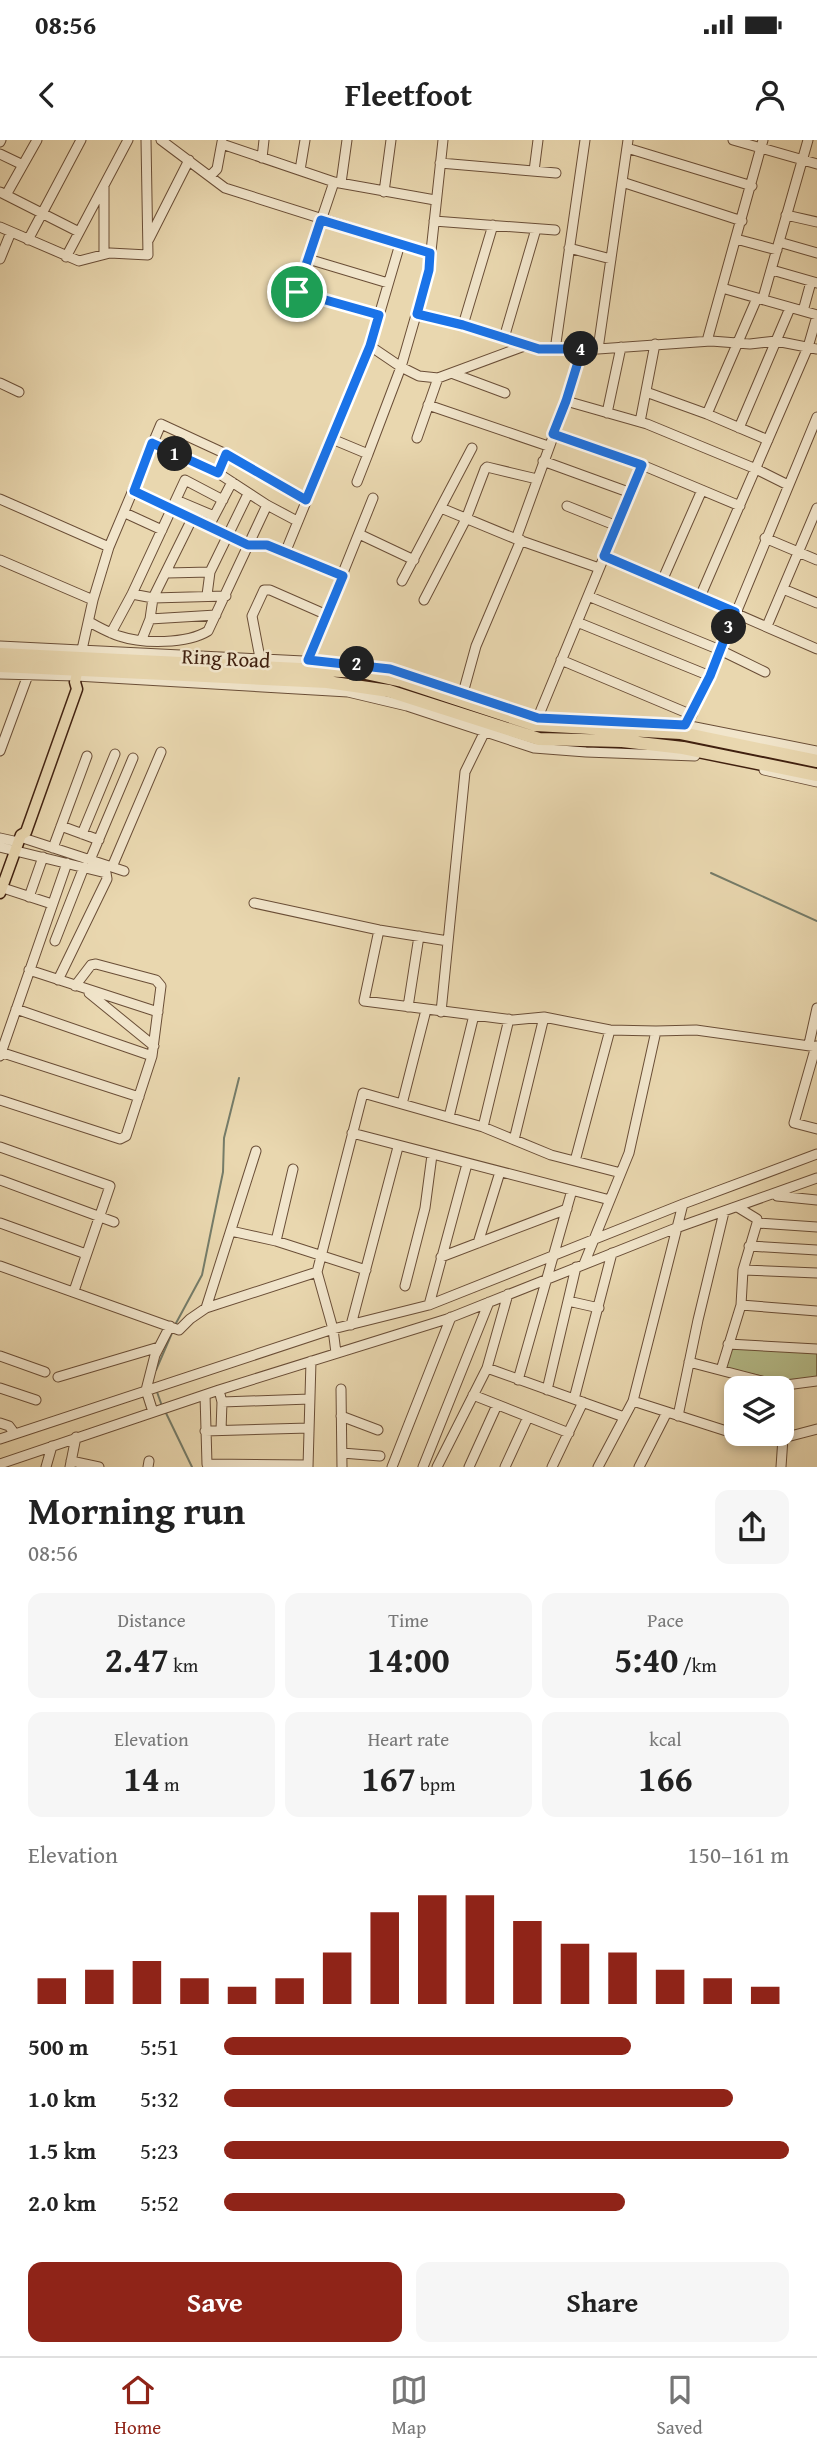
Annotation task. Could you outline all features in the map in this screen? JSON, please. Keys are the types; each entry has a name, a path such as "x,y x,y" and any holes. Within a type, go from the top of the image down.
{"highway":[{"name":"Ring Road","path":"0,654 78,667 369,686 399,693 487,729 539,739 622,741 683,748 817,775"},
{"name":"Ring Road","path":"0,666 372,674 402,681 509,718 683,729 817,761"}],"main road":[{"path":"1,889 78,667"}],"street":[{"path":"37,140 3,193 79,232"},
{"path":"28,240 81,140"},
{"path":"66,257 128,140"},
{"path":"0,227 79,261 104,254 148,255 146,140"},
{"path":"161,140 225,188 430,253"},
{"path":"262,158 264,140"},
{"path":"300,170 305,140"},
{"path":"347,140 338,182 321,220 297,292 379,315"},
{"path":"384,192 391,140"},
{"path":"357,482 401,367 429,270 443,140"},
{"path":"534,171 538,140"},
{"path":"555,350 585,140"},
{"path":"733,140 762,144 817,164"},
{"path":"707,414 772,270 808,140"},
{"path":"210,176 217,169 222,142 338,182 435,200"},
{"path":"598,349 628,144 752,186"},
{"path":"707,341 762,144"},
{"path":"0,154 23,165"},
{"path":"147,242 189,160"},
{"path":"440,163 556,173"},
{"path":"622,181 742,221"},
{"path":"104,186 104,254"},
{"path":"786,215 817,221"},
{"path":"434,221 555,230"},
{"path":"463,325 493,225"},
{"path":"505,338 536,229"},
{"path":"0,258 11,232"},
{"path":"736,239 817,253"},
{"path":"285,552 370,346 400,244"},
{"path":"569,248 611,260"},
{"path":"308,259 388,283"},
{"path":"772,270 814,282 803,311"},
{"path":"700,597 768,440 813,348 817,315 722,288"},
{"path":"739,428 790,308"},
{"path":"417,314 527,345 555,350 707,341 776,341 813,348"},
{"path":"640,422 655,344"},
{"path":"370,346 419,376 438,378 527,345"},
{"path":"607,413 621,347"},
{"path":"463,693 476,646 519,539 582,349"},
{"path":"454,374 505,393"},
{"path":"416,438 438,378"},
{"path":"0,383 19,392"},
{"path":"646,392 768,440"},
{"path":"566,401 640,422 756,469 788,485"},
{"path":"428,405 548,446"},
{"path":"817,417 814,431 765,538 710,676 683,729 817,751"},
{"path":"78,667 93,600 109,547 161,424 226,454 306,500"},
{"path":"553,434 642,465 740,506"},
{"path":"332,439 368,454"},
{"path":"152,443 218,473 248,494 297,521"},
{"path":"402,581 472,448"},
{"path":"218,473 226,454"},
{"path":"543,461 631,493"},
{"path":"0,674 28,675 78,667 260,658 308,660 383,667 463,693 536,721 642,465"},
{"path":"424,600 466,519 487,467 537,479"},
{"path":"111,633 185,480 223,500"},
{"path":"209,526 232,482"},
{"path":"662,581 702,490"},
{"path":"134,491 214,516"},
{"path":"206,595 210,572 248,494"},
{"path":"308,660 373,498"},
{"path":"0,499 109,547"},
{"path":"174,504 192,519 248,545 267,545 343,576"},
{"path":"89,622 121,637 142,639 174,640 200,636 208,631 267,505"},
{"path":"567,506 617,526"},
{"path":"441,508 599,568"},
{"path":"125,513 162,530"},
{"path":"767,626 816,513"},
{"path":"142,639 150,619 153,598 192,519"},
{"path":"359,534 414,560"},
{"path":"765,538 817,561"},
{"path":"604,556 817,649"},
{"path":"0,560 93,600"},
{"path":"167,573 210,572"},
{"path":"783,589 817,603"},
{"path":"260,658 251,617 264,590 270,590 327,615"},
{"path":"132,594 153,598 226,596"},
{"path":"588,596 720,650 765,672"},
{"path":"150,619 216,615"},
{"path":"577,622 710,676"},
{"path":"0,646 78,667"},
{"path":"561,660 692,715"},
{"path":"0,751 28,675"},
{"path":"442,1012 465,772 487,729 534,748 687,755 817,782"},
{"path":"112,867 161,751"},
{"path":"82,834 115,754"},
{"path":"53,848 87,756"},
{"path":"55,941 133,758"},
{"path":"61,826 99,840"},
{"path":"0,838 53,848 106,873 107,879 58,981"},
{"path":"0,847 19,841"},
{"path":"19,841 43,857 124,871"},
{"path":"29,897 43,857"},
{"path":"67,863 0,1054 139,1097"},
{"path":"1,889 52,904"},
{"path":"254,903 379,930 448,941"},
{"path":"379,930 364,1001 509,1019 544,1017 610,1030 696,1030 814,1046"},
{"path":"408,1007 419,936"},
{"path":"0,1100 120,1139 126,1136 153,1051 162,986 156,981 96,964 91,965 80,988"},
{"path":"29,970 158,1012"},
{"path":"80,988 153,1051"},
{"path":"817,1008 814,1046 794,1123 817,1129"},
{"path":"16,1009 153,1051"},
{"path":"402,1104 426,1010"},
{"path":"449,1117 474,1015"},
{"path":"514,1140 544,1017"},
{"path":"483,1127 509,1019"},
{"path":"575,1161 610,1030"},
{"path":"547,1390 568,1301 580,1265 629,1153 656,1031"},
{"path":"336,1353 333,1329 317,1272 363,1093 483,1127 551,1155 621,1173"},
{"path":"352,1133 610,1200"},
{"path":"0,1147 110,1186 74,1291"},
{"path":"351,1325 398,1147"},
{"path":"206,1308 256,1151"},
{"path":"0,1439 333,1329 429,1305 817,1154"},
{"path":"405,1286 425,1208 432,1155"},
{"path":"429,1305 467,1164"},
{"path":"276,1241 293,1169"},
{"path":"478,1243 500,1172"},
{"path":"0,1464 219,1390 452,1317 676,1228 739,1208 817,1178"},
{"path":"0,1180 114,1222"},
{"path":"518,1380 572,1190"},
{"path":"772,1195 817,1199"},
{"path":"598,1467 632,1401 683,1204"},
{"path":"720,1370 741,1305 743,1270 757,1223 757,1219 739,1208"},
{"path":"441,1256 567,1209"},
{"path":"678,1416 724,1212"},
{"path":"0,1223 86,1254"},
{"path":"757,1223 817,1227"},
{"path":"231,1231 276,1241 366,1270"},
{"path":"749,1246 817,1250"},
{"path":"552,1467 569,1433 578,1401 612,1253"},
{"path":"0,1266 174,1328"},
{"path":"743,1270 817,1273"},
{"path":"152,1412 146,1390 159,1346 174,1328 206,1308 317,1272"},
{"path":"437,1467 487,1368 508,1294"},
{"path":"568,1301 598,1308"},
{"path":"423,1467 489,1303"},
{"path":"741,1305 817,1311"},
{"path":"392,1467 452,1317"},
{"path":"728,1344 817,1349"},
{"path":"58,1377 159,1346"},
{"path":"0,1356 45,1372"},
{"path":"205,1395 207,1464 308,1466 312,1361"},
{"path":"689,1362 769,1383 786,1385 817,1381"},
{"path":"487,1368 624,1417"},
{"path":"0,1388 36,1400"},
{"path":"341,1389 342,1467"},
{"path":"219,1390 222,1402 221,1430"},
{"path":"473,1395 569,1433"},
{"path":"222,1402 310,1399"},
{"path":"632,1401 724,1430"},
{"path":"469,1467 497,1405"},
{"path":"639,1467 667,1412"},
{"path":"341,1416 378,1430"},
{"path":"505,1467 528,1417"},
{"path":"0,1423 9,1426 15,1434"},
{"path":"205,1431 309,1428"},
{"path":"794,1435 817,1429"},
{"path":"76,1437 71,1464 99,1467"},
{"path":"46,1467 52,1446"},
{"path":"781,1467 782,1446"},
{"path":"342,1452 380,1455"},
{"path":"17,1467 19,1457"}],"green space":[{"path":"731,1347 817,1353 817,1377 794,1381 794,1376 759,1376 725,1368"}],"waterway":[{"path":"711,873 817,921"},
{"path":"175,1325 202,1275 223,1172 224,1138 239,1078"},
{"path":"156,1370 172,1333"},
{"path":"157,1392 162,1406"},
{"path":"165,1411 192,1467"}],"route":[{"path":"321,220 430,253 429,270 417,314 463,325 539,349 582,349 553,434 642,465 604,556 735,612 710,676 685,725 538,718 383,667 308,660 343,576 267,545 248,545 134,491 152,443 218,473 226,454 306,500 370,346 379,315 297,292 321,220"}]}
